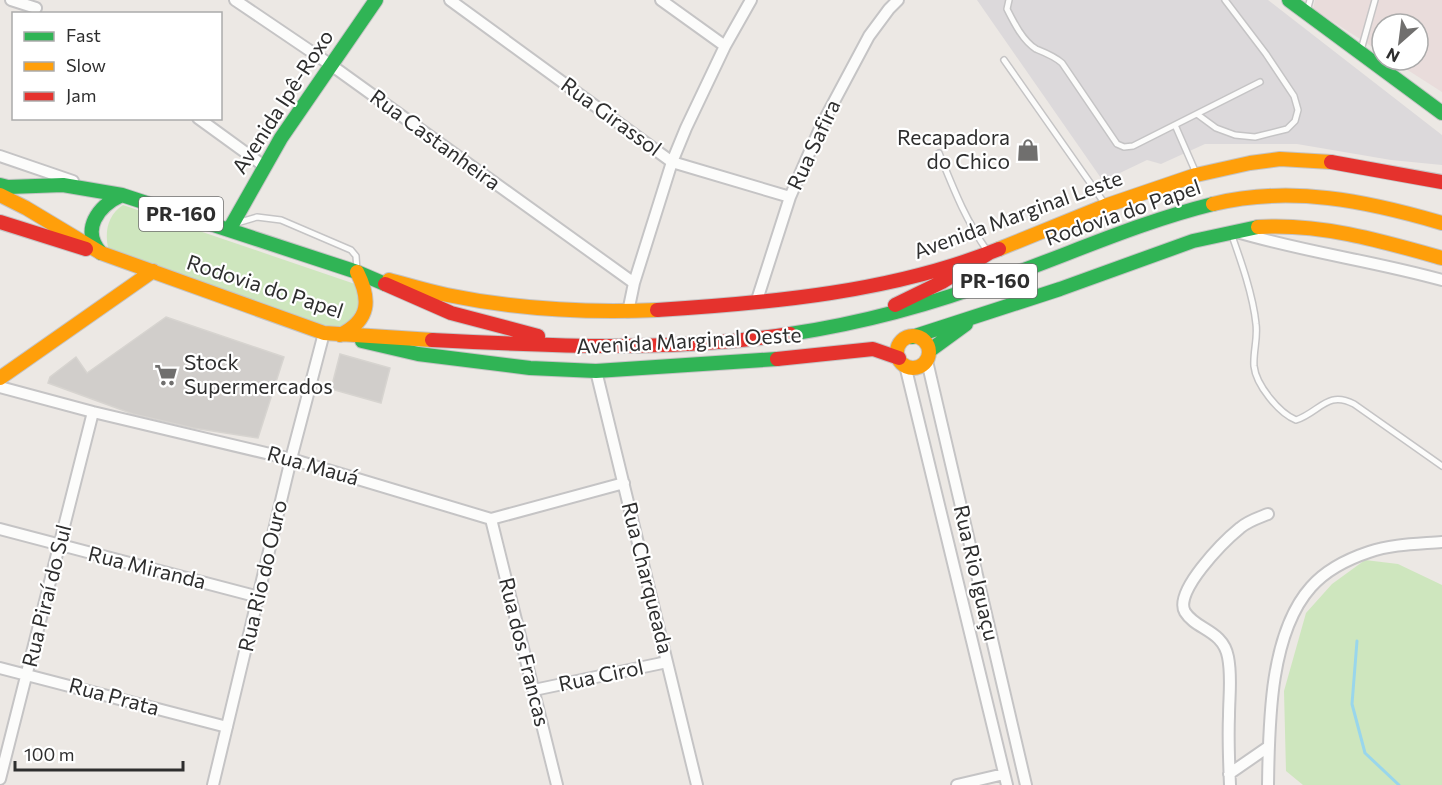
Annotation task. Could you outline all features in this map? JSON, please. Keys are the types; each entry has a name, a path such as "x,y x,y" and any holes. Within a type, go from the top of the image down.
{"main road":[{"name":"Avenida Ipê-Roxo","path":"231,227 264,166 304,103 376,0"},
{"path":"1289,0 1308,7 1360,53 1442,113"},
{"name":"Avenida Marginal Leste","path":"357,272 447,295 538,308 628,312 756,303 871,286 989,253 1106,206 1196,175 1250,162 1281,159 1308,160 1376,169 1442,182"},
{"name":"Rodovia do Papel","path":"0,185 76,186 122,195 231,227 357,272 451,313 573,345"},
{"name":"Rodovia do Papel","path":"0,195 31,210 77,241 101,253 324,333 573,345 696,345 830,328 942,300 1143,225 1202,206 1236,200 1272,195 1334,197 1385,207 1442,223"},
{"path":"101,253 91,240 92,227 101,209 115,197 122,195"},
{"path":"0,222 101,253"},
{"name":"Avenida Marginal Oeste","path":"912,336 1060,290 1154,254 1232,231 1274,226 1318,229 1393,244 1442,258"},
{"path":"866,320 942,282 989,253"},
{"path":"0,378 153,271"},
{"path":"339,335 353,330 364,316 367,295 357,272"},
{"name":"Avenida Marginal Oeste","path":"339,335 418,354 530,368 596,371 752,361 873,349 914,368 919,367 928,356 978,316"},
{"path":"902,362 898,353 900,344 912,336 925,342 928,356"}],"street":[{"path":"11,0 38,7"},
{"name":"Rua Castanheira","path":"235,0 331,65 633,283"},
{"name":"Rua Girassol","path":"450,0 672,162 790,197"},
{"path":"661,0 725,46"},
{"path":"628,312 633,283 672,162 725,46 751,0"},
{"name":"Rua Safira","path":"756,303 790,197 821,126 878,22 898,0"},
{"path":"201,120 264,166"},
{"path":"0,156 54,176 122,195"},
{"path":"1232,231 1268,241 1395,267 1442,280"},
{"name":"Rua Rio do Ouro","path":"213,785 291,459 324,333"},
{"name":"Rua Rio Iguaçu","path":"928,356 1026,785"},
{"name":"Rua Rio Iguaçu","path":"902,362 1007,785"},
{"name":"Rua Charqueada","path":"596,371 697,785"},
{"name":"Rua Mauá","path":"0,387 93,412 291,459 491,519"},
{"name":"Rua Piraí do Sul","path":"0,779 93,412"},
{"path":"491,519 624,483"},
{"path":"1230,779 1231,674 1227,653 1219,639 1204,626 1190,619 1184,610 1183,599 1189,585 1240,528 1268,514"},
{"name":"Rua dos Francas","path":"491,519 557,785"},
{"name":"Rua Miranda","path":"0,529 259,597"},
{"path":"1268,785 1269,722 1278,659 1293,612 1311,586 1335,567 1371,551 1408,544 1442,542"},
{"name":"Rua Cirol","path":"534,690 667,662"},
{"name":"Rua Prata","path":"0,668 227,727"},
{"path":"1230,779 1268,747"},
{"path":"957,785 1004,774"}],"lane":[{"path":"1009,0 1007,9 1027,41 1035,48 1050,53 1062,63 1117,144 1124,147 1133,146 1260,82"},
{"path":"1197,114 1216,128 1235,135 1255,137 1287,129 1295,121 1298,110 1294,96 1225,0"},
{"path":"1360,53 1374,0"},
{"path":"1004,60 1106,206"},
{"path":"1175,125 1196,175"},
{"path":"939,153 967,220 989,253"},
{"path":"231,227 257,217 281,220 351,250 358,262 357,272"},
{"path":"1232,231 1256,323 1254,369 1270,397 1288,416 1296,420 1333,398 1342,398 1442,466"}],"shaded area":[{"path":"977,0 1268,0 1442,135 1442,165 1391,160 1297,144 1205,144 1161,164 1147,160 1103,181"},
{"path":"1315,0 1442,0 1442,92 1411,72 1430,72 1430,12 1370,12 1370,45 1313,9"}],"green space":[{"path":"123,205 355,284 361,312 344,333 109,251 108,225 113,214"},
{"path":"1365,560 1398,564 1442,585 1442,785 1303,785 1286,771 1284,691 1306,613 1332,584"}],"building":[{"name":"Stock Supermercados","path":"166,317 284,357 258,438 193,428 133,414 48,383 50,377 76,357 87,373"},
{"path":"340,354 390,368 381,403 331,389"}],"waterway":[{"path":"1357,641 1352,704 1365,753 1399,785"}],"traffic: fast":[{"path":"229,230 281,138 376,0"},
{"path":"1289,0 1442,113"},
{"path":"0,185 8,187 63,185 122,195 357,272 385,284"},
{"path":"101,253 92,236 92,227 99,212 122,195"},
{"path":"790,334 871,318 924,304 1133,229 1213,204"},
{"path":"912,337 1060,289 1193,241 1258,227"},
{"path":"929,351 966,324"},
{"path":"362,341 418,354 530,368 596,371 777,359"}],"traffic: slow":[{"path":"999,249 1105,206 1196,175 1280,159 1331,162"},
{"path":"0,195 101,253 324,333 432,340"},
{"path":"1213,204 1242,198 1271,196 1329,198 1386,208 1442,223"},
{"path":"1258,227 1282,226 1328,231 1374,240 1442,258"},
{"path":"0,378 153,271"},
{"path":"340,335 357,323 365,308 366,300 357,272"},
{"path":"389,280 447,295 525,307 604,311 657,310"},
{"path":"913,336 924,341 929,352 924,363 913,368 902,363 897,352 902,341 913,336"}],"traffic: jam":[{"path":"1331,162 1442,182"},
{"path":"0,222 86,249"},
{"path":"657,310 743,304 831,293 917,276 999,249"},
{"path":"895,305 942,282 989,253"},
{"path":"385,284 451,313 538,336"},
{"path":"432,340 611,346 746,340 790,334"},
{"path":"777,359 873,349 899,358"}],"place":[{"name":"Recapadora do Chico","path":"1028,150"},
{"name":"Stock Supermercados","path":"166,375"}]}
